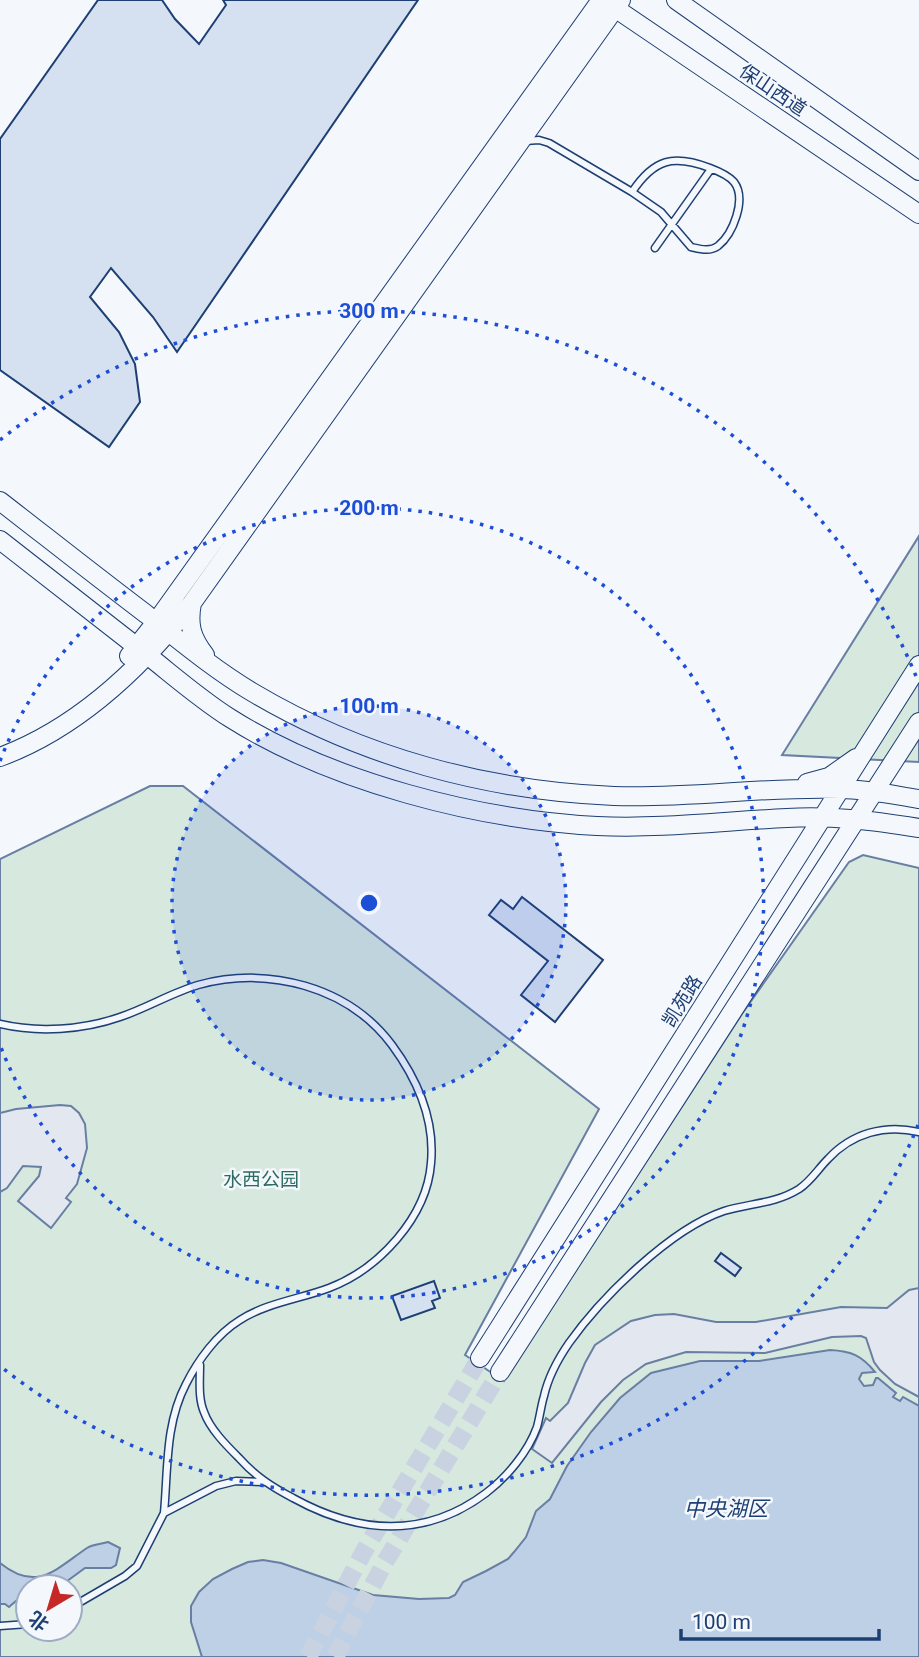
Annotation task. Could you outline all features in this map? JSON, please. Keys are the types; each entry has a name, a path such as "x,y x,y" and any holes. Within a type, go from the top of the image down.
{"main road":[{"name":"保山西道","path":"676,0 919,171"},
{"name":"保山西道","path":"610,2 919,214"},
{"path":"0,757 35,742 71,720 108,691 142,651 192,603 520,141 610,2"},
{"path":"192,692 173,665 163,631 175,596 491,155 610,2"},
{"path":"0,501 163,631 253,693 329,731 422,766 506,786 616,796 787,789 843,793 875,791 919,799"},
{"path":"0,540 192,692 268,740 362,779 425,799 486,813 597,826 709,825 788,817 824,817 919,828"},
{"path":"192,603 190,628 194,640 213,665"},
{"path":"0,748 26,736 76,705 142,651"},
{"name":"凯苑路","path":"480,1358 824,817 843,793 870,742 919,665"},
{"path":"500,1372 919,722"},
{"path":"787,789 829,777 851,762 870,742"},
{"path":"788,817 820,808 903,747"}],"lane":[{"path":"491,155 520,141 539,140 549,143 661,212 691,247 710,250 723,239 738,210 738,191 734,181 723,173 690,162 669,161 651,169 632,192"},
{"path":"655,248 711,169"},
{"path":"0,1024 17,1028 46,1029 100,1023 200,985 249,977 309,986 352,1006 386,1036 413,1078 429,1122 431,1164 427,1185 406,1226 378,1258 349,1279 242,1319 221,1335 200,1363 184,1386 174,1415 164,1513 137,1566 84,1600"},
{"path":"200,1363 201,1403 205,1415 228,1447 263,1482 335,1518 376,1526 403,1527 426,1523 458,1511 487,1492 514,1466 538,1430 544,1394 569,1343 620,1284 654,1253 696,1225 723,1212 763,1205 786,1197 802,1187 846,1142 883,1129 919,1132"},
{"path":"164,1513 216,1486 236,1481 263,1482"}],"green space":[{"path":"919,536 919,762 782,755"},
{"name":"水西公园","path":"150,786 183,786 599,1109 465,1355 504,1381 742,1014 849,862 863,855 919,868 919,1657 0,1657 0,859"}],"shaded area":[{"path":"71,1106 79,1113 85,1124 87,1148 77,1184 66,1198 71,1202 51,1228 18,1201 39,1176 41,1167 23,1166 7,1188 0,1192 0,1113"},
{"path":"919,1288 919,1397 895,1384 880,1370 874,1362 866,1338 861,1336 832,1337 765,1353 686,1352 646,1364 623,1380 601,1402 552,1463 532,1449 546,1418 550,1421 568,1403 595,1345 631,1321 674,1314 716,1322 756,1322 841,1307 887,1308 909,1290"}],"water":[{"name":"中央湖区","path":"830,1350 856,1355 875,1372 862,1373 859,1379 864,1386 873,1385 878,1378 896,1393 893,1397 900,1401 903,1397 919,1406 919,1657 202,1657 191,1622 191,1606 199,1592 213,1579 232,1569 248,1562 263,1560 281,1563 373,1595 419,1599 449,1598 455,1595 463,1582 508,1559 526,1537 536,1511 550,1499 567,1466 591,1432 620,1398 651,1373 700,1361 759,1361"},
{"path":"108,1542 120,1548 116,1565 111,1568 85,1568 78,1573 50,1573 56,1570 89,1547"},
{"path":"0,1563 16,1573 14,1603 9,1607 0,1604"}],"building":[{"path":"98,0 162,0 175,19 199,44 226,5 223,0 418,0 177,352 153,317 111,268 90,297 119,332 135,364 140,402 109,447 0,370 0,139"},
{"path":"522,897 603,960 555,1022 521,995 548,961 489,915 501,900 513,909"},
{"path":"721,1253 741,1268 735,1276 715,1261"},
{"path":"434,1281 440,1298 432,1301 435,1308 401,1320 392,1296"}],"tunnel":[{"path":"308,1657 363,1553 480,1358"},
{"path":"335,1657 385,1562 500,1372"}]}
